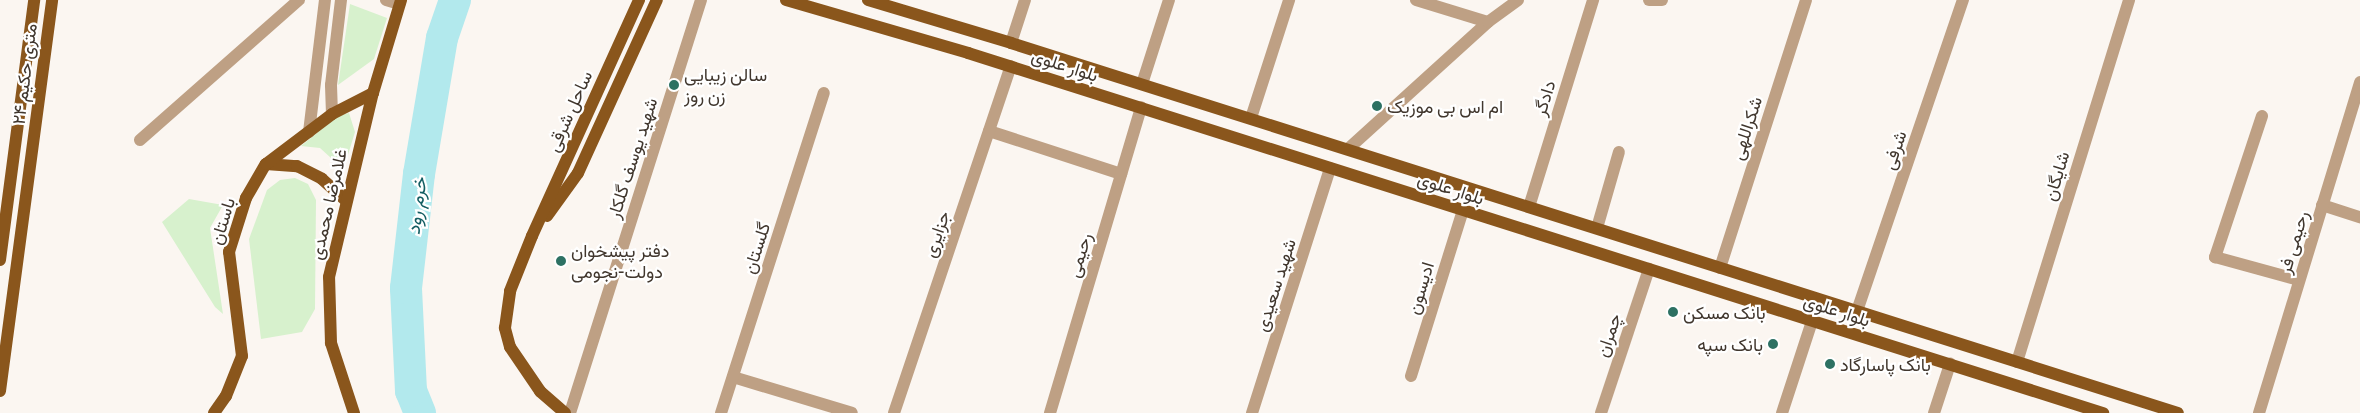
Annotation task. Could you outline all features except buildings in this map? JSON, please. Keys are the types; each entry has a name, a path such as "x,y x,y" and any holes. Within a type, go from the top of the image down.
{"main road":[{"name":"۲۴ متری حکیم","path":"0,260 34,0"},
{"name":"۲۴ متری حکیم","path":"0,391 52,0"},
{"name":"ساحل شرقی","path":"532,236 639,0"},
{"path":"566,413 540,391 510,347 505,328 510,291 532,236 578,173 657,0"},
{"name":"بلوار علوی","path":"786,0 1011,66 1950,364 2095,412"},
{"name":"بلوار علوی","path":"868,0 891,3 2178,413"},
{"name":"غلامرضا محمدی","path":"354,413 332,344 329,277 345,200 373,93 400,1"},
{"name":"باستان","path":"214,413 226,396 242,356 229,252 246,198 266,164 332,114 373,93"},
{"path":"266,164 297,166 322,179 345,200"}],"street":[{"path":"140,140 299,0"},
{"path":"309,132 325,0"},
{"path":"332,114 330,85 341,0"},
{"path":"386,0 400,1"},
{"name":"شهید یوسف گلکار","path":"570,413 701,0"},
{"path":"1011,42 1025,0"},
{"path":"1142,84 1169,0"},
{"path":"1251,118 1289,0"},
{"path":"1416,0 1488,22"},
{"path":"1348,150 1488,22 1518,0"},
{"name":"دادگر","path":"1529,207 1593,0"},
{"path":"1650,0 1662,0"},
{"name":"شکراللهی","path":"1720,268 1806,0"},
{"name":"شرفی","path":"1857,311 1963,0"},
{"name":"شایگان","path":"2017,362 2129,0"},
{"name":"جزایری","path":"894,413 1011,66"},
{"name":"رحیمی فر","path":"2259,413 2360,82"},
{"name":"گلستان","path":"721,413 824,93"},
{"name":"رحیمی","path":"1050,413 1141,108"},
{"path":"2262,116 2215,257 2299,280"},
{"path":"989,131 1121,174"},
{"path":"1597,228 1619,152"},
{"name":"شهید سعیدی","path":"1252,413 1330,168"},
{"path":"2322,205 2360,217"},
{"name":"ادیسون","path":"1411,376 1463,210"},
{"name":"چمران","path":"1601,413 1649,269"},
{"path":"1782,413 1812,321"},
{"path":"1934,413 1950,364"},
{"path":"733,377 852,413"}],"green space":[{"path":"350,4 387,18 374,59 338,85"},
{"path":"349,113 355,132 347,158 331,158 320,148 301,146 338,116"},
{"path":"295,178 308,184 316,200 315,309 302,332 261,339 249,239 267,190 280,180"},
{"path":"189,199 223,205 210,228 223,314 215,307 162,222"}],"waterway":[{"name":"خرم رود","path":"420,413 411,391 406,288 419,174 442,38 455,0"}],"place":[{"name":"سالن زیبایی زن روز","path":"674,85"},
{"name":"ام اس بی موزیک","path":"1377,106"},
{"name":"دفتر پیشخوان دولت-نجومی","path":"561,261"},
{"name":"بانک مسکن","path":"1673,312"},
{"name":"بانک سپه","path":"1773,344"},
{"name":"بانک پاسارگاد","path":"1830,364"}]}
